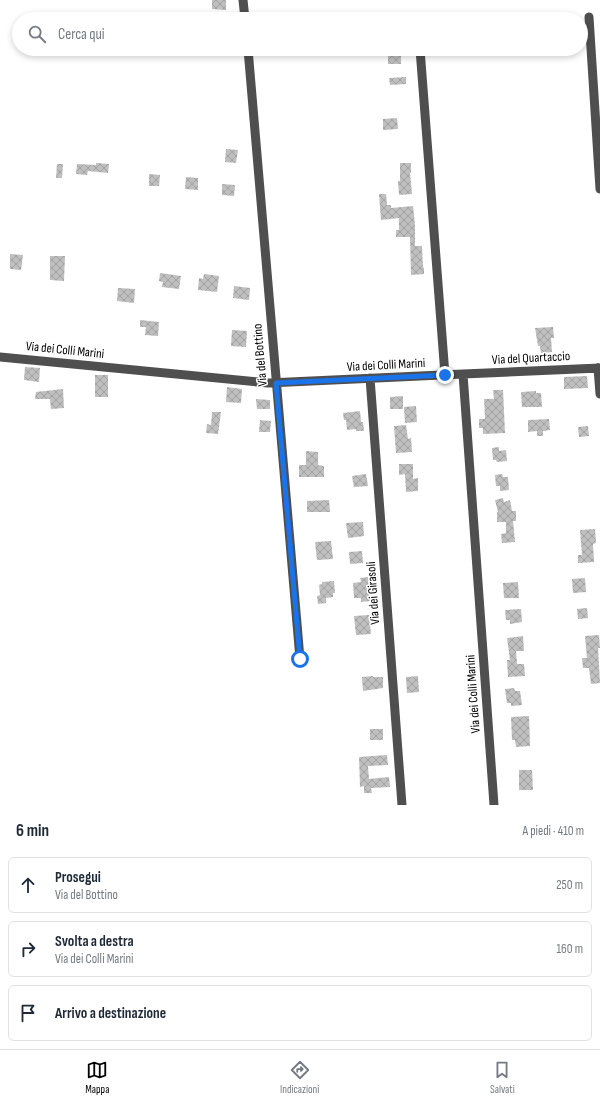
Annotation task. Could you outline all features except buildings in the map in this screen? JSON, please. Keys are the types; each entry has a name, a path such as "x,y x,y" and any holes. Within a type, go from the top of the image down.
{"street":[{"path":"243,0 244,12"},
{"path":"589,17 600,189"},
{"name":"Via del Bottino","path":"249,56 300,659"},
{"path":"421,56 445,375"},
{"name":"Via dei Colli Marini","path":"0,357 276,383 463,374 494,805"},
{"path":"599,368 600,394"},
{"name":"Via del Quartaccio","path":"463,374 599,368"},
{"name":"Via dei Girasoli","path":"370,378 402,805"}],"route":[{"path":"300,659 276,383 445,375"}]}
